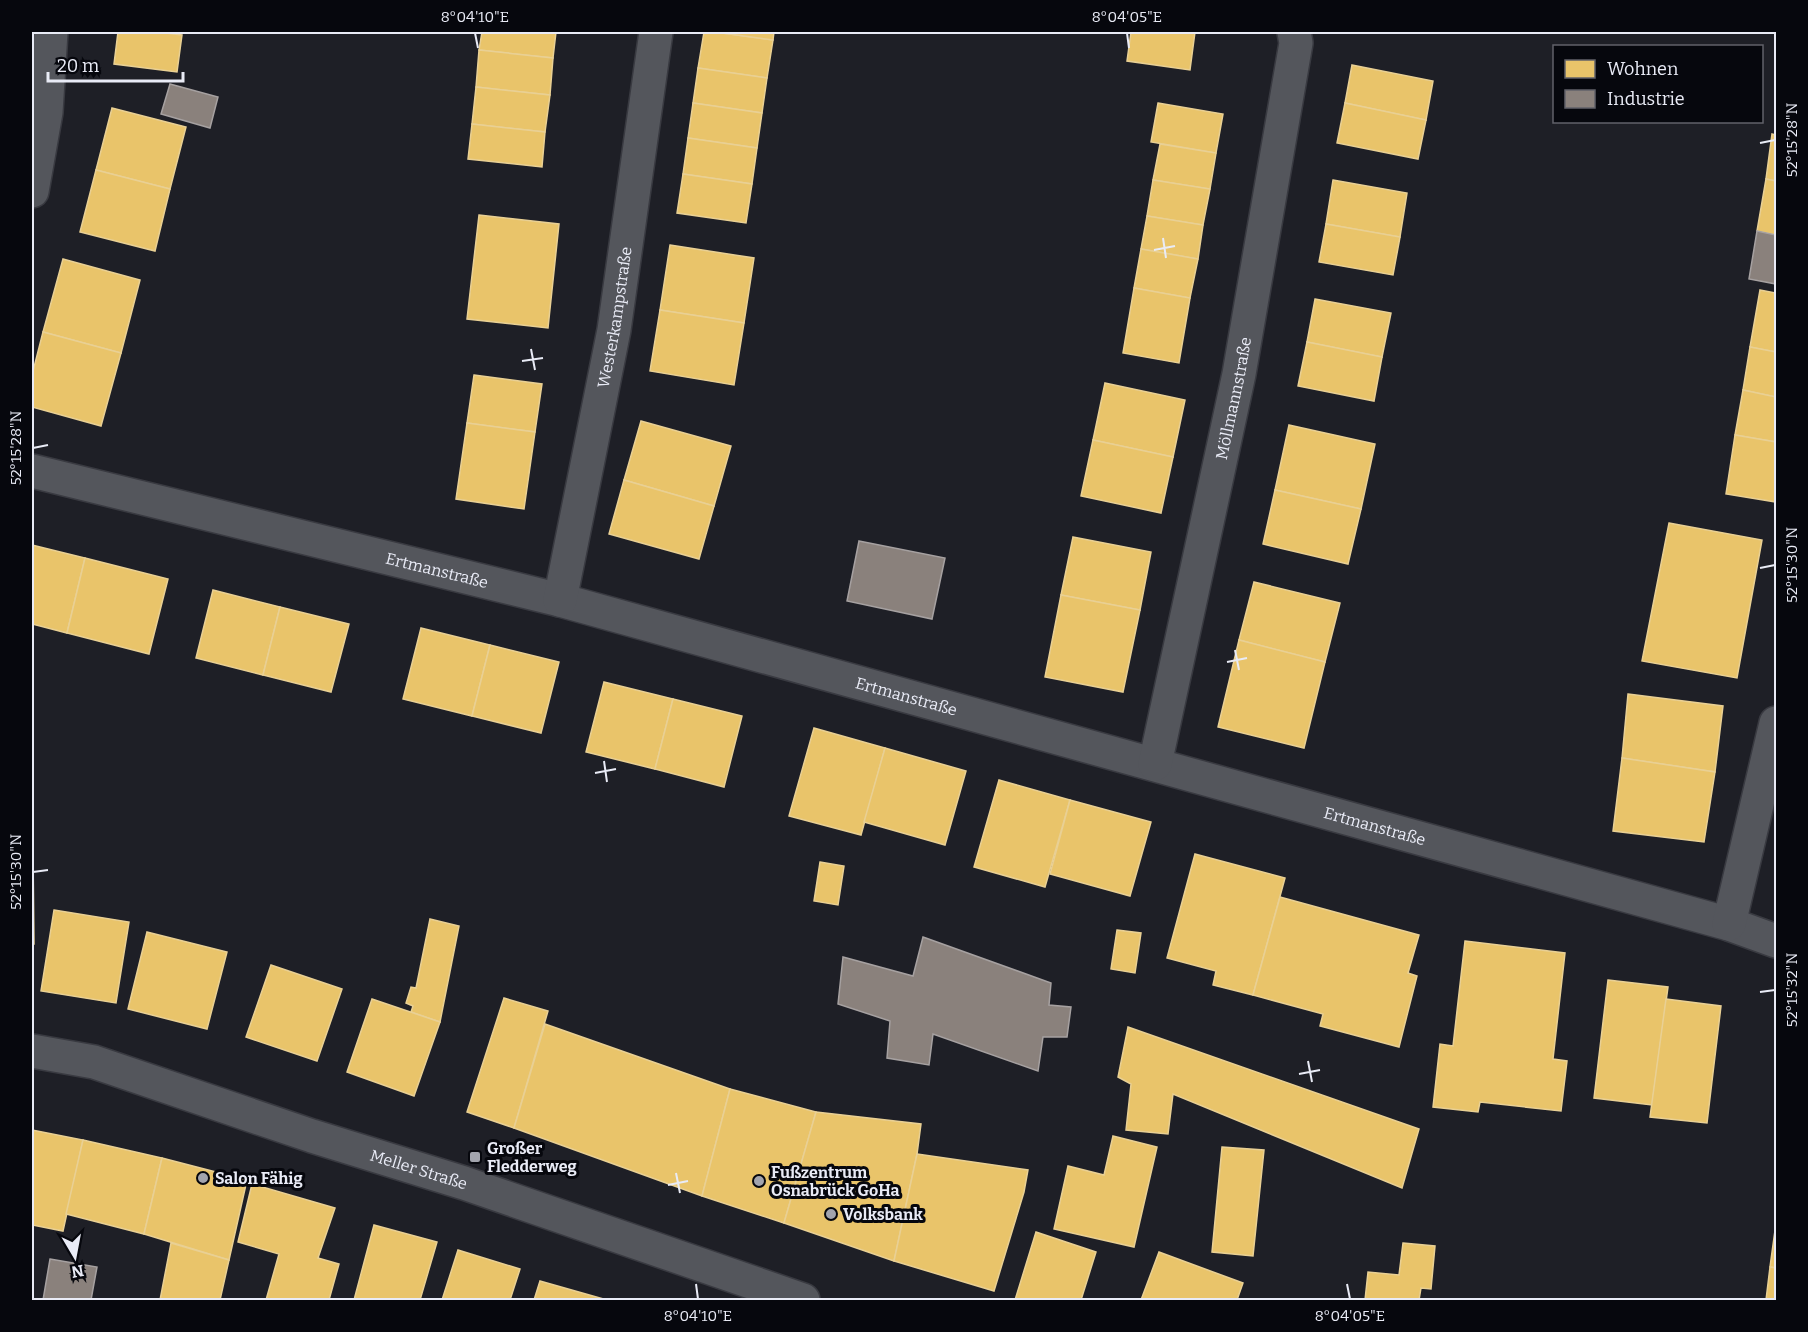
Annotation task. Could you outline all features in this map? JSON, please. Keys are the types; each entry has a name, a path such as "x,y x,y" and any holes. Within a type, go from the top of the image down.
{"street":[{"path":"32,191 46,112 51,32"},
{"name":"Westerkampstraße","path":"560,600 614,330 656,32"},
{"name":"Möllmannstraße","path":"1155,764 1239,374 1296,43 1294,32"},
{"name":"Ertmanstraße","path":"32,471 560,600 1729,924 1776,941"},
{"path":"1729,924 1776,723"},
{"name":"Meller Straße","path":"32,1051 94,1062 312,1136 464,1184 803,1300"}],"building: Wohnen":[{"path":"118,32 158,32 182,35 177,72 114,64"},
{"path":"482,32 556,32 553,58 479,50"},
{"path":"704,32 773,40 767,78 698,68"},
{"path":"715,32 774,32 773,40"},
{"path":"1131,32 1195,32 1190,70 1127,61"},
{"path":"479,50 553,58 550,95 476,87"},
{"path":"1352,65 1433,81 1426,120 1345,103"},
{"path":"698,68 767,78 762,113 693,103"},
{"path":"476,87 550,95 545,132 472,124"},
{"path":"693,103 762,113 757,148 688,138"},
{"path":"1158,103 1223,114 1216,153 1151,142"},
{"path":"1345,103 1426,120 1418,159 1337,143"},
{"path":"112,108 186,127 170,189 96,170"},
{"path":"472,124 545,132 542,167 468,159"},
{"path":"1772,134 1776,135 1776,181 1766,179"},
{"path":"688,138 757,148 752,184 683,174"},
{"path":"1160,144 1216,153 1210,189 1153,180"},
{"path":"96,170 170,189 155,251 80,232"},
{"path":"683,174 752,184 746,223 677,213"},
{"path":"1766,179 1776,181 1776,235 1757,231"},
{"path":"1153,180 1210,189 1203,225 1147,216"},
{"path":"1333,180 1407,193 1400,237 1326,224"},
{"path":"479,215 559,224 548,328 467,319"},
{"path":"1147,216 1203,225 1198,259 1141,249"},
{"path":"1326,224 1400,237 1393,275 1319,262"},
{"path":"670,245 754,258 744,323 660,310"},
{"path":"1141,249 1198,259 1190,298 1134,288"},
{"path":"63,259 140,280 121,353 43,332"},
{"path":"1134,288 1190,298 1179,363 1123,353"},
{"path":"1760,290 1776,293 1776,352 1750,347"},
{"path":"1315,299 1391,313 1382,357 1307,342"},
{"path":"660,310 744,323 734,385 650,371"},
{"path":"43,332 121,353 101,426 32,407 32,375"},
{"path":"1307,342 1382,357 1374,401 1298,386"},
{"path":"1750,347 1776,352 1776,397 1743,390"},
{"path":"474,375 542,384 535,432 467,423"},
{"path":"1105,383 1185,400 1173,457 1093,440"},
{"path":"1743,390 1776,397 1776,442 1735,435"},
{"path":"641,421 731,446 714,506 624,480"},
{"path":"467,423 535,432 524,509 456,499"},
{"path":"1289,425 1375,444 1361,509 1275,490"},
{"path":"1735,435 1776,442 1776,502 1726,494"},
{"path":"1093,440 1173,457 1161,513 1081,496"},
{"path":"624,480 714,506 699,559 609,534"},
{"path":"1275,490 1361,509 1348,564 1263,544"},
{"path":"1669,523 1762,540 1737,678 1642,661"},
{"path":"1073,537 1151,552 1140,610 1061,595"},
{"path":"32,545 85,558 67,633 32,624"},
{"path":"85,558 168,579 149,654 67,633"},
{"path":"1254,582 1340,603 1325,662 1239,640"},
{"path":"213,590 280,607 263,675 196,658"},
{"path":"1061,595 1140,610 1123,692 1045,677"},
{"path":"280,607 349,624 331,692 263,675"},
{"path":"421,628 490,645 472,716 403,699"},
{"path":"1239,640 1325,662 1304,748 1218,727"},
{"path":"490,645 559,662 541,733 472,716"},
{"path":"604,682 673,699 655,769 586,752"},
{"path":"1628,694 1723,706 1715,772 1622,758"},
{"path":"673,699 742,716 724,787 655,769"},
{"path":"814,728 885,748 861,835 789,816"},
{"path":"885,748 966,771 945,845 864,822"},
{"path":"1622,758 1715,772 1704,842 1613,831"},
{"path":"999,780 1070,800 1045,887 974,867"},
{"path":"1070,800 1151,822 1130,896 1050,874"},
{"path":"33,854 34,944 32,944"},
{"path":"1195,854 1285,878 1253,995 1213,985 1216,971 1167,958"},
{"path":"820,862 844,866 838,905 814,901"},
{"path":"1280,897 1419,935 1408,973 1417,976 1399,1047 1320,1026 1323,1014 1253,995"},
{"path":"54,910 129,922 116,1003 41,991"},
{"path":"430,919 459,926 440,1022 411,1012 413,1006 406,1003 411,987 416,988"},
{"path":"1117,930 1141,933 1135,973 1111,969"},
{"path":"147,932 227,952 207,1029 128,1009"},
{"path":"1465,941 1565,953 1553,1059 1567,1061 1561,1111 1480,1102 1478,1112 1433,1107 1440,1044 1453,1046"},
{"path":"271,965 342,989 317,1061 246,1037"},
{"path":"1608,980 1668,987 1652,1105 1594,1098"},
{"path":"504,998 548,1011 514,1128 467,1112"},
{"path":"372,999 440,1022 414,1096 347,1072"},
{"path":"1666,999 1721,1006 1707,1123 1650,1117"},
{"path":"545,1024 730,1089 702,1196 514,1128"},
{"path":"1128,1027 1419,1129 1402,1188 1173,1094 1168,1134 1126,1130 1131,1084 1118,1077"},
{"path":"730,1089 816,1112 784,1223 702,1196"},
{"path":"816,1112 921,1124 917,1154 894,1261 784,1223"},
{"path":"32,1130 83,1140 63,1231 32,1225"},
{"path":"1113,1136 1157,1147 1134,1247 1054,1229 1068,1166 1104,1175"},
{"path":"83,1140 162,1158 144,1234 66,1214"},
{"path":"1222,1147 1264,1150 1253,1256 1212,1252"},
{"path":"917,1154 1028,1170 1024,1192 994,1291 894,1261"},
{"path":"162,1158 247,1180 229,1260 144,1234"},
{"path":"252,1184 335,1208 318,1258 339,1264 329,1300 266,1300 279,1254 238,1242"},
{"path":"1776,1223 1776,1268 1770,1267"},
{"path":"374,1225 437,1242 420,1300 354,1300"},
{"path":"1036,1232 1096,1252 1081,1300 1015,1300"},
{"path":"171,1243 229,1260 220,1300 160,1300"},
{"path":"1403,1243 1435,1246 1431,1289 1421,1288 1419,1300 1365,1300 1368,1272 1399,1275"},
{"path":"458,1250 520,1269 510,1300 442,1300"},
{"path":"1159,1252 1243,1283 1237,1300 1141,1300"},
{"path":"1770,1267 1776,1268 1776,1300 1766,1300"},
{"path":"540,1281 607,1300 534,1300"}],"building: Industrie":[{"path":"170,84 218,97 210,128 161,114"},
{"path":"1757,231 1776,235 1776,284 1749,279"},
{"path":"859,541 945,558 932,619 847,601"},
{"path":"923,937 1051,983 1049,1005 1071,1007 1067,1037 1043,1037 1038,1071 933,1034 929,1065 887,1058 890,1021 838,1004 843,957 913,976"},
{"path":"50,1259 97,1267 91,1300 43,1300"}],"place":[{"name":"Großer Fledderweg","path":"475,1157"},
{"name":"Salon Fähig","path":"203,1178"},
{"name":"Fußzentrum Osnabrück GoHa","path":"759,1181"},
{"name":"Volksbank","path":"831,1214"}]}
